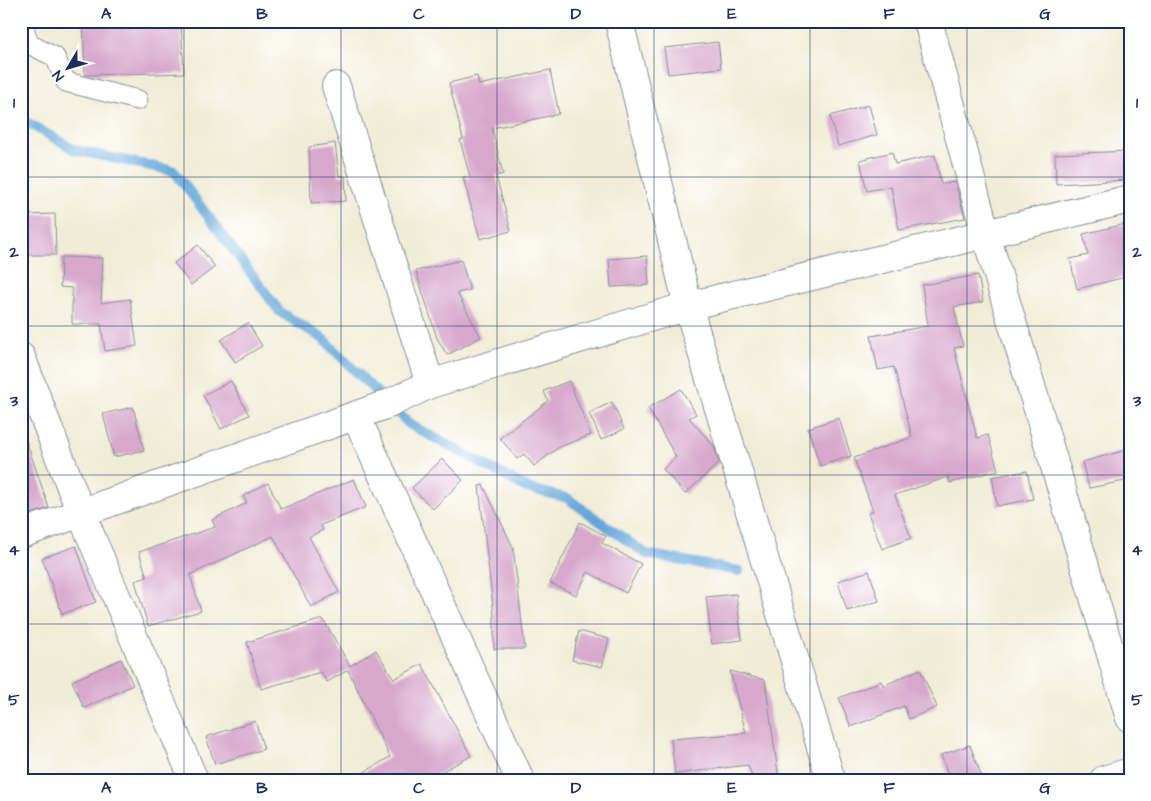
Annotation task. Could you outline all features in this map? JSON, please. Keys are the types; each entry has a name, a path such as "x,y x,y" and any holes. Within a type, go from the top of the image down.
{"street":[{"path":"619,21 688,306 831,780"},
{"path":"928,21 986,234 1130,718"},
{"path":"336,86 430,384"},
{"path":"21,534 356,416 388,404 430,384 688,306 1130,200"},
{"path":"21,357 81,513 194,780"},
{"path":"356,416 520,780"},
{"path":"1104,780 1130,772"}],"lane":[{"path":"22,21 29,44 56,57 66,82 138,100"}],"building":[{"path":"83,21 181,21 184,73 85,75"},
{"path":"718,42 721,68 668,74 664,48"},
{"path":"550,70 559,114 492,128 503,174 496,176 511,231 480,239 463,177 470,177 460,140 463,139 449,83 477,76 479,85"},
{"path":"869,105 877,135 838,146 830,116"},
{"path":"335,143 339,176 345,176 346,201 311,203 309,147"},
{"path":"1130,151 1130,180 1056,184 1055,154"},
{"path":"892,152 895,164 935,155 941,184 955,182 965,218 899,230 891,186 867,191 860,160"},
{"path":"55,214 56,255 26,255 25,215"},
{"path":"1130,223 1130,276 1077,289 1070,259 1088,255 1083,234"},
{"path":"198,245 215,267 191,285 174,263"},
{"path":"647,256 649,285 611,287 609,259"},
{"path":"61,257 103,258 101,303 130,299 137,346 105,351 101,324 72,324 72,288 60,287"},
{"path":"461,260 470,290 457,293 481,337 447,355 437,338 416,271"},
{"path":"978,275 983,302 954,307 963,346 954,348 977,438 988,435 998,470 950,483 948,477 895,495 911,538 882,549 868,513 873,511 854,458 912,437 894,367 878,370 871,336 928,326 922,285"},
{"path":"248,323 262,346 235,362 221,340"},
{"path":"231,381 249,415 221,429 203,395"},
{"path":"569,381 591,435 559,447 534,466 524,454 517,459 500,438 548,401 544,391"},
{"path":"681,389 696,414 689,418 714,446 719,463 685,494 663,469 676,457 648,408"},
{"path":"612,402 624,429 601,440 589,413"},
{"path":"133,407 144,450 114,457 103,414"},
{"path":"839,418 851,456 820,466 808,428"},
{"path":"21,440 26,440 49,508 21,517"},
{"path":"1130,449 1130,480 1089,488 1082,462"},
{"path":"442,459 463,480 433,509 412,488"},
{"path":"1027,471 1033,499 997,506 992,477"},
{"path":"354,479 366,507 321,525 323,530 309,537 339,592 311,607 273,536 190,575 201,611 148,626 135,581 147,577 139,552 215,527 212,520 247,503 243,496 268,483 281,509"},
{"path":"483,485 513,547 525,649 494,649 494,616 479,486"},
{"path":"580,522 606,536 602,543 641,564 626,593 588,572 576,595 550,583"},
{"path":"76,546 96,602 62,614 42,558"},
{"path":"869,571 879,601 847,611 838,581"},
{"path":"736,594 742,640 712,644 706,597"},
{"path":"323,619 350,666 376,650 394,679 422,664 471,756 426,780 351,780 390,757 348,670 327,682 321,672 261,689 247,642"},
{"path":"579,631 609,639 602,667 572,660"},
{"path":"121,659 133,685 84,708 72,681"},
{"path":"920,669 937,707 909,719 904,706 851,727 839,698 881,681 883,686"},
{"path":"730,671 765,680 779,780 753,780 748,765 675,774 671,739 746,733"},
{"path":"255,721 264,749 215,764 206,737"},
{"path":"970,745 983,780 950,780 941,755"}],"waterway":[{"path":"21,119 75,150 174,171 280,312 322,338 409,424 527,488 567,498 646,554 739,571"}]}
